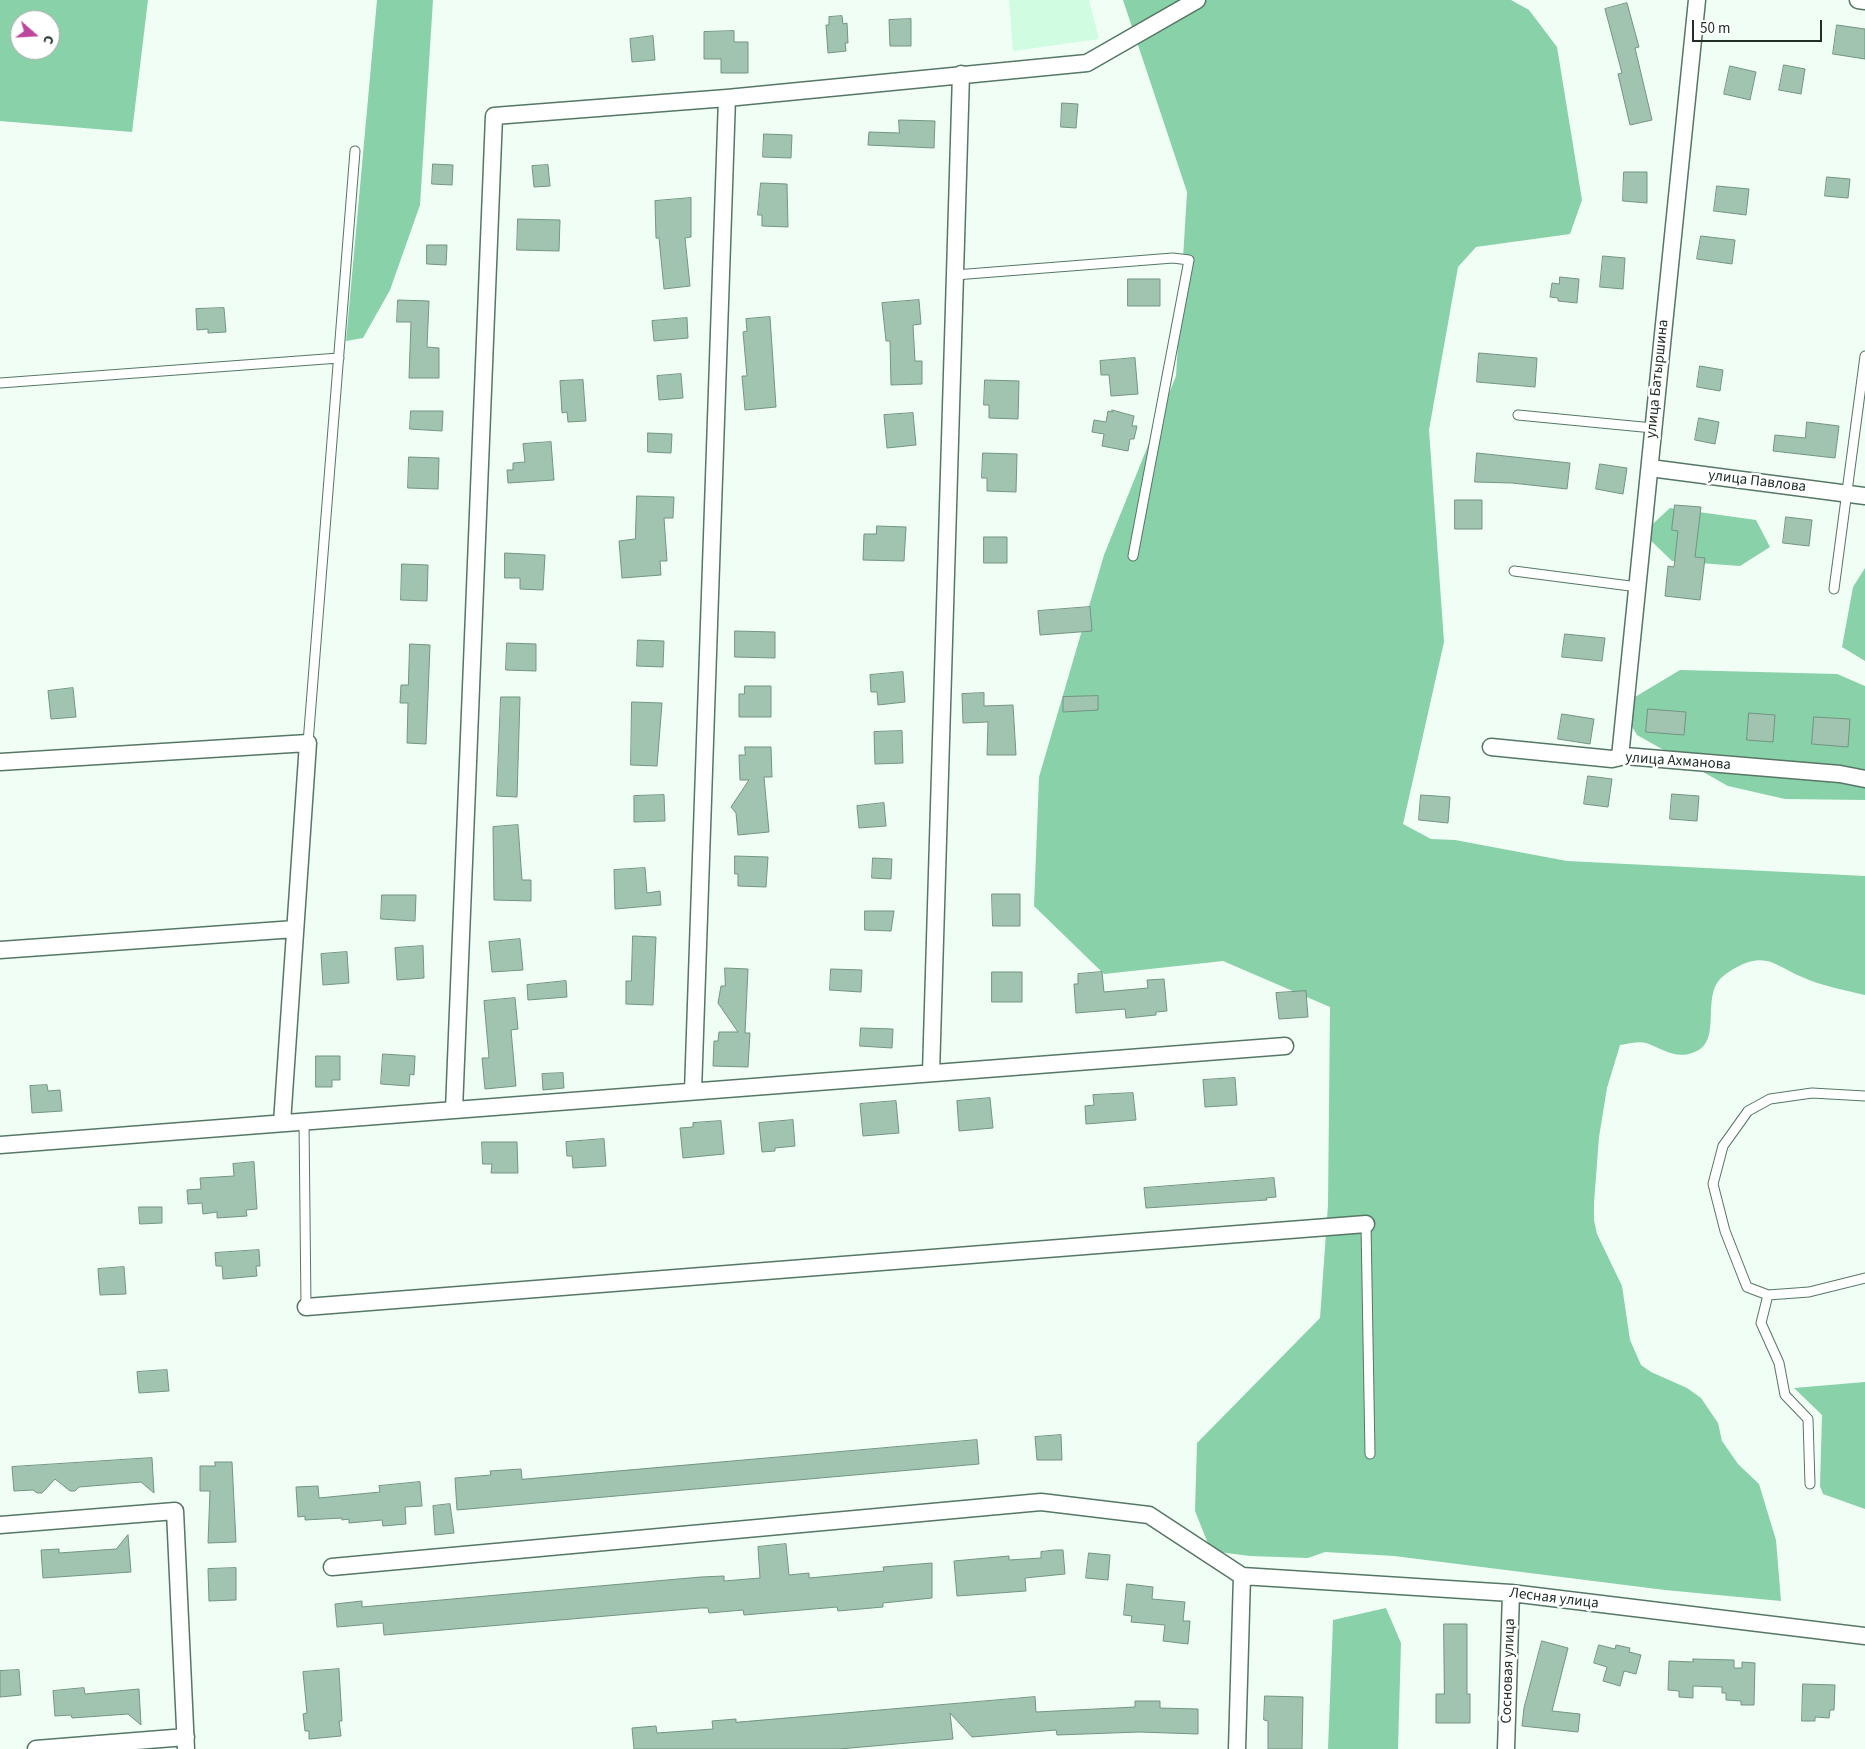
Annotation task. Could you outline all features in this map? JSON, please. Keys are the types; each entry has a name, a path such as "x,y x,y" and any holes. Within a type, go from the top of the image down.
{"street":[{"path":"454,1110 494,116 727,98 1087,62 1198,0"},
{"name":"улица Батыршина","path":"1620,757 1697,0"},
{"path":"1858,0 1865,1"},
{"path":"931,1073 961,74"},
{"path":"693,1092 727,98"},
{"name":"улица Павлова","path":"1650,468 1865,496"},
{"path":"0,762 308,743 282,1123"},
{"name":"улица Ахманова","path":"1492,747 1612,759 1620,757 1820,772 1865,779"},
{"path":"0,950 295,929"},
{"path":"0,1145 1285,1046"},
{"path":"306,1307 1366,1224"},
{"path":"332,1567 1041,1502 1150,1515 1242,1576 1237,1749"},
{"path":"0,1525 175,1511 186,1743 36,1749"},
{"name":"Лесная улица","path":"1242,1576 1511,1593 1865,1636"},
{"name":"Сосновая улица","path":"1506,1749 1511,1593"}],"lane":[{"path":"308,743 355,152"},
{"path":"955,275 1173,258 1189,260 1133,556"},
{"path":"1834,589 1865,356"},
{"path":"0,382 339,358"},
{"path":"1518,415 1653,428"},
{"path":"1514,571 1638,587"},
{"path":"1865,1096 1812,1092 1770,1099 1748,1111 1723,1146 1713,1184 1725,1231 1747,1286 1768,1295 1809,1292 1865,1278"},
{"path":"304,1122 306,1307"},
{"path":"1366,1224 1370,1454"},
{"path":"1768,1295 1761,1322 1779,1363 1785,1395 1808,1419 1810,1484"}],"shaded area":[{"path":"0,0 148,0 132,132 0,121"},
{"path":"377,0 433,0 420,205 390,290 363,338 346,341"},
{"path":"1009,0 1089,0 1099,39 1013,51"},
{"path":"1123,0 1511,0 1529,10 1557,47 1582,200 1570,234 1476,247 1458,267 1429,430 1444,642 1403,824 1431,839 1455,840 1567,861 1865,876 1865,995 1817,983 1765,961 1758,960 1737,967 1722,977 1715,987 1712,997 1708,1038 1697,1051 1683,1055 1670,1053 1643,1042 1620,1045 1607,1088 1599,1137 1594,1220 1597,1234 1622,1286 1630,1340 1641,1365 1651,1372 1687,1388 1701,1398 1718,1423 1722,1441 1738,1464 1759,1484 1776,1540 1781,1601 1665,1590 1394,1556 1325,1552 1308,1558 1250,1556 1211,1551 1195,1511 1197,1443 1320,1318 1328,1205 1330,1007 1223,961 1104,974 1034,906 1039,777 1104,555 1176,376 1187,192"},
{"path":"1670,508 1756,520 1770,547 1740,566 1672,561 1643,533"},
{"path":"1865,568 1865,661 1842,647 1853,587"},
{"path":"1680,670 1837,674 1865,686 1865,800 1785,799 1728,786 1637,735 1620,706"},
{"path":"1865,1382 1865,1509 1823,1494 1820,1486 1822,1415 1794,1388"},
{"path":"1386,1608 1401,1643 1398,1749 1328,1749 1333,1620"}],"building":[{"path":"1627,3 1639,47 1635,48 1652,120 1630,125 1618,74 1622,73 1605,9"},
{"path":"842,16 843,24 847,23 848,43 845,43 846,51 828,53 826,25 829,25 829,17"},
{"path":"911,19 911,46 890,46 889,20"},
{"path":"1837,25 1865,29 1865,59 1833,54"},
{"path":"734,31 734,42 748,42 748,73 721,73 721,59 704,59 704,32"},
{"path":"653,36 655,60 632,62 630,39"},
{"path":"1784,65 1805,69 1801,94 1779,90"},
{"path":"1730,66 1756,72 1750,100 1724,94"},
{"path":"1062,103 1078,104 1076,128 1061,127"},
{"path":"899,120 935,121 934,148 868,145 869,132 899,133"},
{"path":"764,134 792,135 791,158 763,157"},
{"path":"433,164 453,165 452,185 432,184"},
{"path":"548,165 550,186 534,187 532,166"},
{"path":"1624,172 1647,172 1647,203 1623,201"},
{"path":"1827,177 1850,179 1848,198 1825,196"},
{"path":"761,183 787,184 788,227 762,226 762,215 758,215"},
{"path":"1717,186 1749,189 1746,215 1714,211"},
{"path":"691,198 691,237 685,238 690,286 664,289 659,238 656,238 655,201"},
{"path":"518,219 560,220 559,251 517,250"},
{"path":"1701,236 1735,240 1732,264 1697,259"},
{"path":"427,245 447,245 446,265 427,264"},
{"path":"1603,256 1625,258 1623,289 1600,287"},
{"path":"1560,277 1579,279 1577,303 1558,301 1558,298 1550,297 1552,283 1559,284"},
{"path":"1128,279 1160,279 1160,306 1128,306"},
{"path":"398,300 429,301 427,347 439,348 439,378 409,378 411,322 397,322"},
{"path":"919,300 921,324 913,325 915,361 922,361 922,384 891,385 890,341 886,341 882,303"},
{"path":"224,308 226,332 208,333 208,329 197,330 196,309"},
{"path":"770,317 776,407 745,410 742,376 747,376 743,332 747,331 746,319"},
{"path":"687,318 688,338 654,341 652,321"},
{"path":"1479,353 1537,358 1535,387 1477,382"},
{"path":"1135,358 1138,394 1111,396 1109,375 1101,375 1100,361"},
{"path":"1700,366 1723,370 1720,391 1697,387"},
{"path":"681,374 683,398 659,400 657,376"},
{"path":"583,380 586,421 568,422 567,412 562,413 560,381"},
{"path":"985,380 1019,381 1018,419 989,418 989,405 984,405"},
{"path":"1112,410 1134,416 1132,426 1137,426 1134,439 1130,439 1128,451 1102,446 1104,434 1092,432 1094,420 1106,422 1108,411 1112,412"},
{"path":"411,411 443,411 442,431 410,429"},
{"path":"913,413 916,445 887,448 884,415"},
{"path":"1699,418 1719,422 1715,444 1695,440"},
{"path":"1807,422 1839,426 1835,458 1773,451 1775,435 1805,438"},
{"path":"648,433 672,434 671,453 648,452"},
{"path":"551,442 554,480 508,483 507,470 513,470 513,463 525,462 523,444"},
{"path":"983,453 1017,454 1016,492 987,491 987,478 982,478"},
{"path":"1477,453 1570,463 1567,489 1512,483 1475,482"},
{"path":"409,457 439,458 438,489 408,488"},
{"path":"1600,464 1627,468 1623,494 1596,489"},
{"path":"637,496 674,497 673,518 664,518 667,561 660,561 661,575 622,578 619,541 635,539"},
{"path":"1455,500 1482,500 1482,529 1455,529"},
{"path":"1675,505 1701,507 1695,557 1705,558 1700,600 1665,596 1668,566 1674,567 1678,531 1672,530"},
{"path":"1786,517 1812,520 1809,546 1783,543"},
{"path":"877,526 906,527 904,561 863,560 864,534 876,534"},
{"path":"984,537 1007,537 1007,563 984,563"},
{"path":"505,553 545,555 543,590 520,589 520,578 505,578"},
{"path":"402,564 428,565 427,601 401,600"},
{"path":"1090,607 1092,631 1040,635 1038,611"},
{"path":"735,631 775,632 775,658 735,657"},
{"path":"1565,634 1605,638 1602,661 1562,657"},
{"path":"638,640 664,641 663,667 637,666"},
{"path":"507,643 536,644 536,671 506,670"},
{"path":"410,644 430,645 426,744 407,743 408,703 400,703 401,685 408,685"},
{"path":"903,672 905,702 878,705 877,692 871,692 870,675"},
{"path":"745,686 771,686 771,717 739,717 739,694 744,694"},
{"path":"73,688 76,717 51,719 48,691"},
{"path":"984,693 984,706 1013,705 1016,755 987,755 988,722 963,723 962,694"},
{"path":"1098,696 1098,710 1063,712 1063,697"},
{"path":"501,697 520,697 517,797 497,796"},
{"path":"632,702 662,703 657,766 631,765"},
{"path":"1648,709 1686,712 1684,735 1646,732"},
{"path":"1749,713 1775,715 1773,742 1747,740"},
{"path":"1562,714 1594,719 1590,744 1558,739"},
{"path":"1814,717 1850,719 1848,747 1812,744"},
{"path":"902,731 903,763 875,764 874,732"},
{"path":"745,747 771,747 772,777 764,777 769,832 738,835 736,813 731,807 749,780 740,780 739,755 745,755"},
{"path":"1588,776 1612,779 1608,807 1584,804"},
{"path":"1672,794 1699,796 1697,821 1670,819"},
{"path":"664,795 665,821 634,822 634,796"},
{"path":"1421,795 1450,797 1448,823 1419,820"},
{"path":"884,803 886,826 859,828 857,806"},
{"path":"518,825 522,880 531,880 531,901 494,900 493,827"},
{"path":"735,856 768,857 766,887 738,886 738,874 735,874"},
{"path":"873,858 892,859 891,879 872,878"},
{"path":"645,868 647,893 660,891 661,905 615,909 614,870"},
{"path":"992,894 1020,894 1020,926 993,926"},
{"path":"382,895 416,895 415,921 381,919"},
{"path":"865,911 894,911 891,931 865,930"},
{"path":"633,936 656,937 653,1005 626,1004 626,981 631,981"},
{"path":"520,939 523,970 492,972 489,942"},
{"path":"423,946 424,978 397,980 395,948"},
{"path":"347,952 349,983 323,985 321,954"},
{"path":"725,968 748,969 745,1033 750,1033 748,1067 713,1066 714,1041 718,1041 719,1032 738,1032 718,1003 721,986 725,986"},
{"path":"831,969 862,970 861,992 830,990"},
{"path":"992,972 1022,972 1022,1002 992,1002"},
{"path":"1102,972 1104,992 1148,988 1147,980 1164,979 1167,1011 1156,1012 1156,1015 1126,1018 1125,1009 1076,1013 1074,984 1078,984 1078,974"},
{"path":"566,981 567,997 528,1000 527,985"},
{"path":"1306,991 1308,1017 1279,1019 1276,993"},
{"path":"515,998 518,1029 511,1030 516,1086 485,1089 482,1058 489,1058 484,1001"},
{"path":"861,1028 893,1029 892,1048 860,1046"},
{"path":"383,1054 415,1056 414,1075 410,1074 409,1086 381,1084"},
{"path":"316,1056 340,1056 340,1080 332,1080 332,1087 316,1087"},
{"path":"563,1073 564,1088 543,1090 542,1074"},
{"path":"1235,1078 1237,1105 1205,1107 1203,1080"},
{"path":"47,1085 48,1091 60,1090 62,1111 32,1113 30,1086"},
{"path":"1133,1093 1136,1120 1086,1124 1085,1106 1094,1105 1093,1095"},
{"path":"990,1098 993,1128 959,1131 957,1101"},
{"path":"896,1101 899,1133 863,1136 860,1104"},
{"path":"793,1120 795,1146 775,1148 775,1151 762,1152 759,1123"},
{"path":"721,1121 724,1154 683,1158 680,1128 693,1127 693,1123"},
{"path":"604,1139 606,1166 573,1168 572,1156 567,1156 566,1142"},
{"path":"482,1142 517,1142 518,1173 491,1173 492,1164 483,1164"},
{"path":"254,1162 257,1209 246,1210 247,1216 217,1218 217,1212 203,1214 202,1203 188,1204 187,1190 201,1189 200,1178 234,1176 233,1164"},
{"path":"1274,1178 1276,1197 1266,1198 1267,1200 1146,1208 1144,1188"},
{"path":"139,1207 162,1207 162,1223 140,1224"},
{"path":"259,1250 260,1266 256,1266 257,1276 223,1279 222,1266 216,1266 215,1253"},
{"path":"124,1267 126,1294 100,1295 98,1269"},
{"path":"167,1370 169,1391 139,1393 137,1372"},
{"path":"1061,1435 1062,1460 1037,1460 1035,1437"},
{"path":"977,1440 979,1464 457,1510 455,1478 491,1475 490,1471 521,1469 522,1479"},
{"path":"152,1458 154,1493 141,1482 79,1487 75,1491 70,1491 55,1479 42,1493 37,1493 33,1490 14,1491 12,1467"},
{"path":"215,1462 232,1462 236,1542 208,1543 210,1491 200,1491 200,1466 215,1466"},
{"path":"420,1482 422,1506 405,1507 406,1524 383,1526 382,1520 349,1523 349,1519 342,1520 342,1518 305,1520 305,1516 298,1517 296,1487 318,1486 319,1498 380,1492 379,1486"},
{"path":"450,1504 454,1533 435,1535 433,1506"},
{"path":"128,1535 131,1572 43,1578 41,1550 59,1549 59,1553 116,1549"},
{"path":"786,1544 789,1575 809,1573 809,1578 884,1571 883,1567 932,1563 932,1598 883,1603 883,1607 838,1611 837,1607 744,1615 743,1610 709,1613 708,1608 700,1608 384,1635 383,1623 337,1627 335,1604 362,1601 362,1607 701,1577 724,1576 724,1581 760,1578 758,1547"},
{"path":"1063,1550 1065,1574 1025,1578 1026,1591 957,1596 954,1561 1009,1556 1009,1560 1041,1558 1041,1552"},
{"path":"1089,1553 1110,1555 1108,1580 1086,1578"},
{"path":"236,1568 236,1600 209,1601 208,1569"},
{"path":"1127,1584 1153,1587 1152,1599 1185,1602 1183,1621 1190,1621 1188,1644 1163,1641 1165,1625 1131,1622 1132,1616 1124,1615"},
{"path":"1444,1624 1467,1624 1467,1694 1470,1694 1470,1723 1436,1723 1436,1694 1444,1694"},
{"path":"1542,1641 1568,1648 1552,1711 1580,1714 1578,1732 1522,1726 1524,1708"},
{"path":"1599,1645 1615,1649 1616,1645 1630,1648 1629,1652 1641,1655 1636,1674 1624,1671 1620,1686 1603,1681 1607,1667 1594,1663"},
{"path":"1693,1659 1734,1660 1734,1668 1742,1668 1742,1662 1755,1663 1754,1705 1741,1705 1741,1701 1726,1700 1726,1693 1722,1693 1722,1687 1693,1686 1693,1698 1679,1697 1679,1691 1668,1690 1669,1661 1693,1662"},
{"path":"339,1669 342,1721 339,1721 341,1736 309,1739 309,1731 305,1731 303,1714 307,1713 303,1672"},
{"path":"19,1670 21,1695 0,1697 0,1671"},
{"path":"1803,1684 1835,1685 1834,1710 1830,1710 1829,1718 1815,1717 1815,1721 1802,1721"},
{"path":"84,1688 85,1694 139,1689 141,1725 128,1714 72,1718 71,1715 55,1716 53,1691"},
{"path":"1265,1696 1303,1697 1302,1749 1268,1749 1268,1721 1264,1720"},
{"path":"1035,1697 1036,1712 1135,1707 1135,1701 1160,1701 1160,1708 1198,1709 1198,1734 1139,1732 1057,1735 1056,1730 972,1737 950,1713 953,1739 839,1749 634,1749 632,1728 656,1726 657,1733 713,1729 712,1721 736,1719 736,1722"}]}
